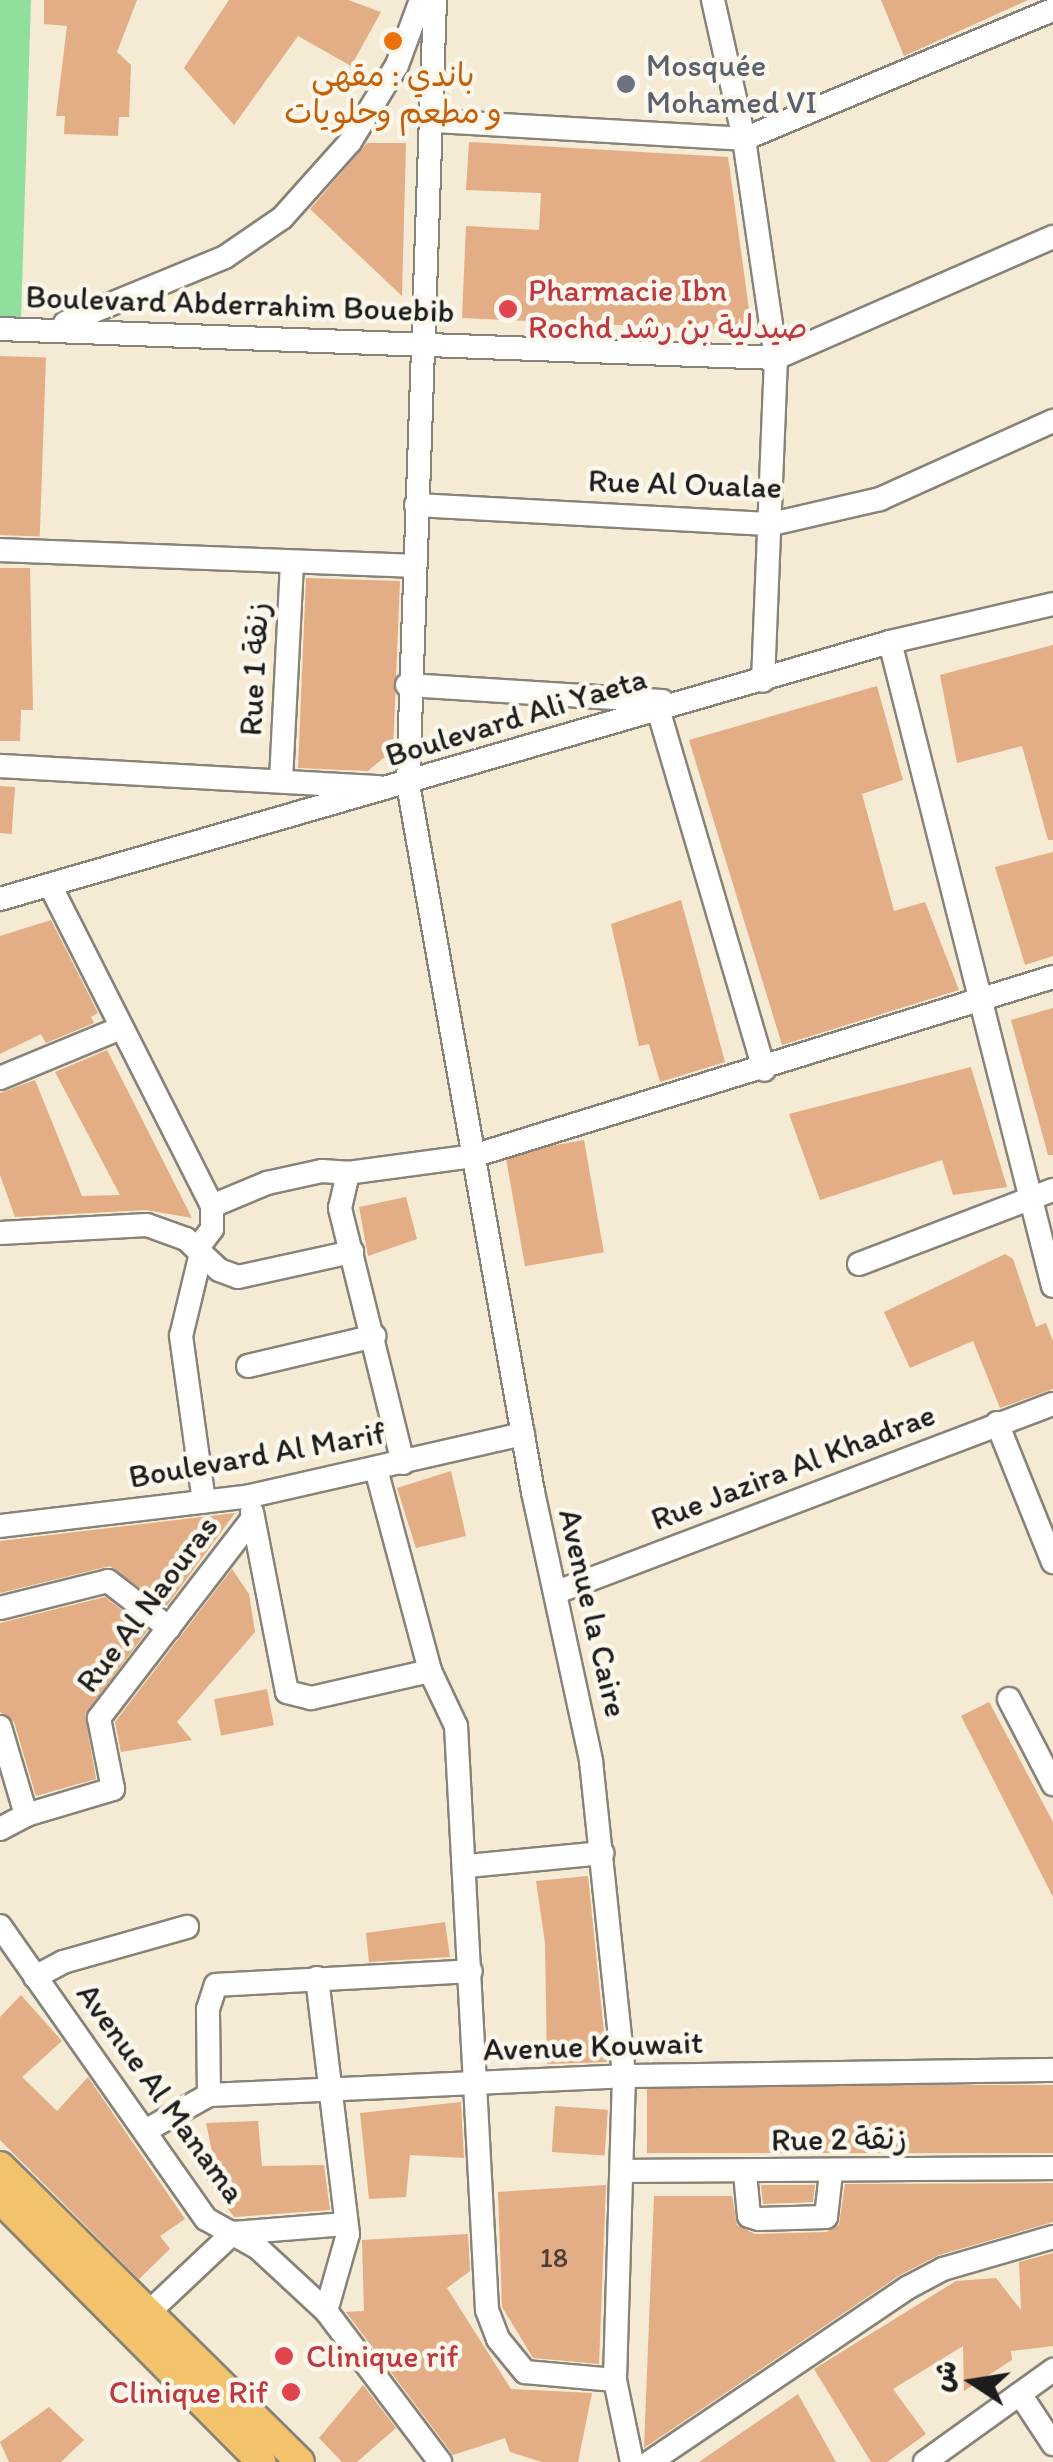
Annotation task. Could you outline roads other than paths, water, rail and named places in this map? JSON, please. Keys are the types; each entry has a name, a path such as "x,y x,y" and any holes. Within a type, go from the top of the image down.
{"main road":[{"path":"0,2166 300,2462"},
{"path":"0,2200 261,2462"}],"street":[{"path":"42,330 187,275 282,218 350,142 397,65 421,0"},
{"name":"Avenue la Caire","path":"435,0 434,121 402,786 523,1434 584,1714 624,2076 626,2171 615,2380 632,2462"},
{"path":"713,0 744,139 776,358 763,681"},
{"path":"434,121 744,139 1053,10"},
{"name":"Boulevard Abderrahim Bouebib","path":"0,329 776,358 1053,238"},
{"name":"Rue Al Oualae","path":"416,506 772,524 880,499 1053,422"},
{"path":"0,550 413,566"},
{"name":"Rue 1 زنقة","path":"281,780 292,562"},
{"name":"Boulevard Ali Yaeta","path":"0,899 890,642 1053,604"},
{"path":"890,642 1027,1201 1053,1286"},
{"path":"407,685 682,702"},
{"path":"658,709 764,1070"},
{"path":"0,766 402,786"},
{"path":"50,884 212,1206 212,1228 199,1251 181,1336 204,1501"},
{"path":"212,1206 266,1183 322,1171 348,1172 473,1156 764,1070 978,996 1053,977"},
{"path":"0,1078 121,1028"},
{"path":"348,1172 340,1208 375,1336 403,1463"},
{"path":"859,1264 1053,1190"},
{"path":"0,1233 146,1225 199,1251 238,1277 352,1252"},
{"path":"248,1366 375,1336"},
{"name":"Rue Jazira Al Khadrae","path":"557,1592 1053,1404"},
{"path":"998,1424 1053,1562"},
{"name":"Boulevard Al Marif","path":"0,1526 204,1501 252,1506 376,1469 523,1434"},
{"path":"376,1469 430,1671 456,1726 468,1866 472,2083 490,2322 526,2372 615,2380"},
{"path":"252,1506 287,1692 310,1698 430,1671"},
{"name":"Rue Al Naouras","path":"26,1814 113,1790 99,1718 169,1628 252,1506"},
{"path":"0,1608 108,1581 169,1628"},
{"path":"1009,1698 1043,1745 1053,1784"},
{"path":"0,1727 26,1814 0,1830"},
{"path":"468,1866 602,1853"},
{"name":"Avenue Al Manama","path":"0,1926 206,2219 233,2232 280,2265 326,2312 440,2462"},
{"path":"35,1977 64,1962 186,1927"},
{"path":"209,2095 213,1987 470,1971"},
{"path":"318,1978 346,2224 344,2261 326,2312"},
{"name":"Avenue Kouwait","path":"145,2131 209,2095 329,2094 624,2076 1053,2070"},
{"name":"Rue 2 زنقة","path":"626,2171 745,2174 1053,2168"},
{"path":"745,2174 749,2216 758,2219 826,2217 830,2173"},
{"path":"148,2312 233,2232 346,2224"},
{"path":"650,2462 924,2278 1053,2237"},
{"path":"924,2462 1053,2370"},
{"path":"1020,2394 1053,2444"}],"place":[{"name":"باندي : مقهى و مطعم وحلويات","path":"393,41"},
{"name":"Mosquée Mohamed VI","path":"626,84"},
{"name":"Pharmacie Ibn Rochd صيدلية بن رشد","path":"508,309"},
{"name":"Clinique rif","path":"284,2356"},
{"name":"Clinique Rif","path":"291,2392"}]}
